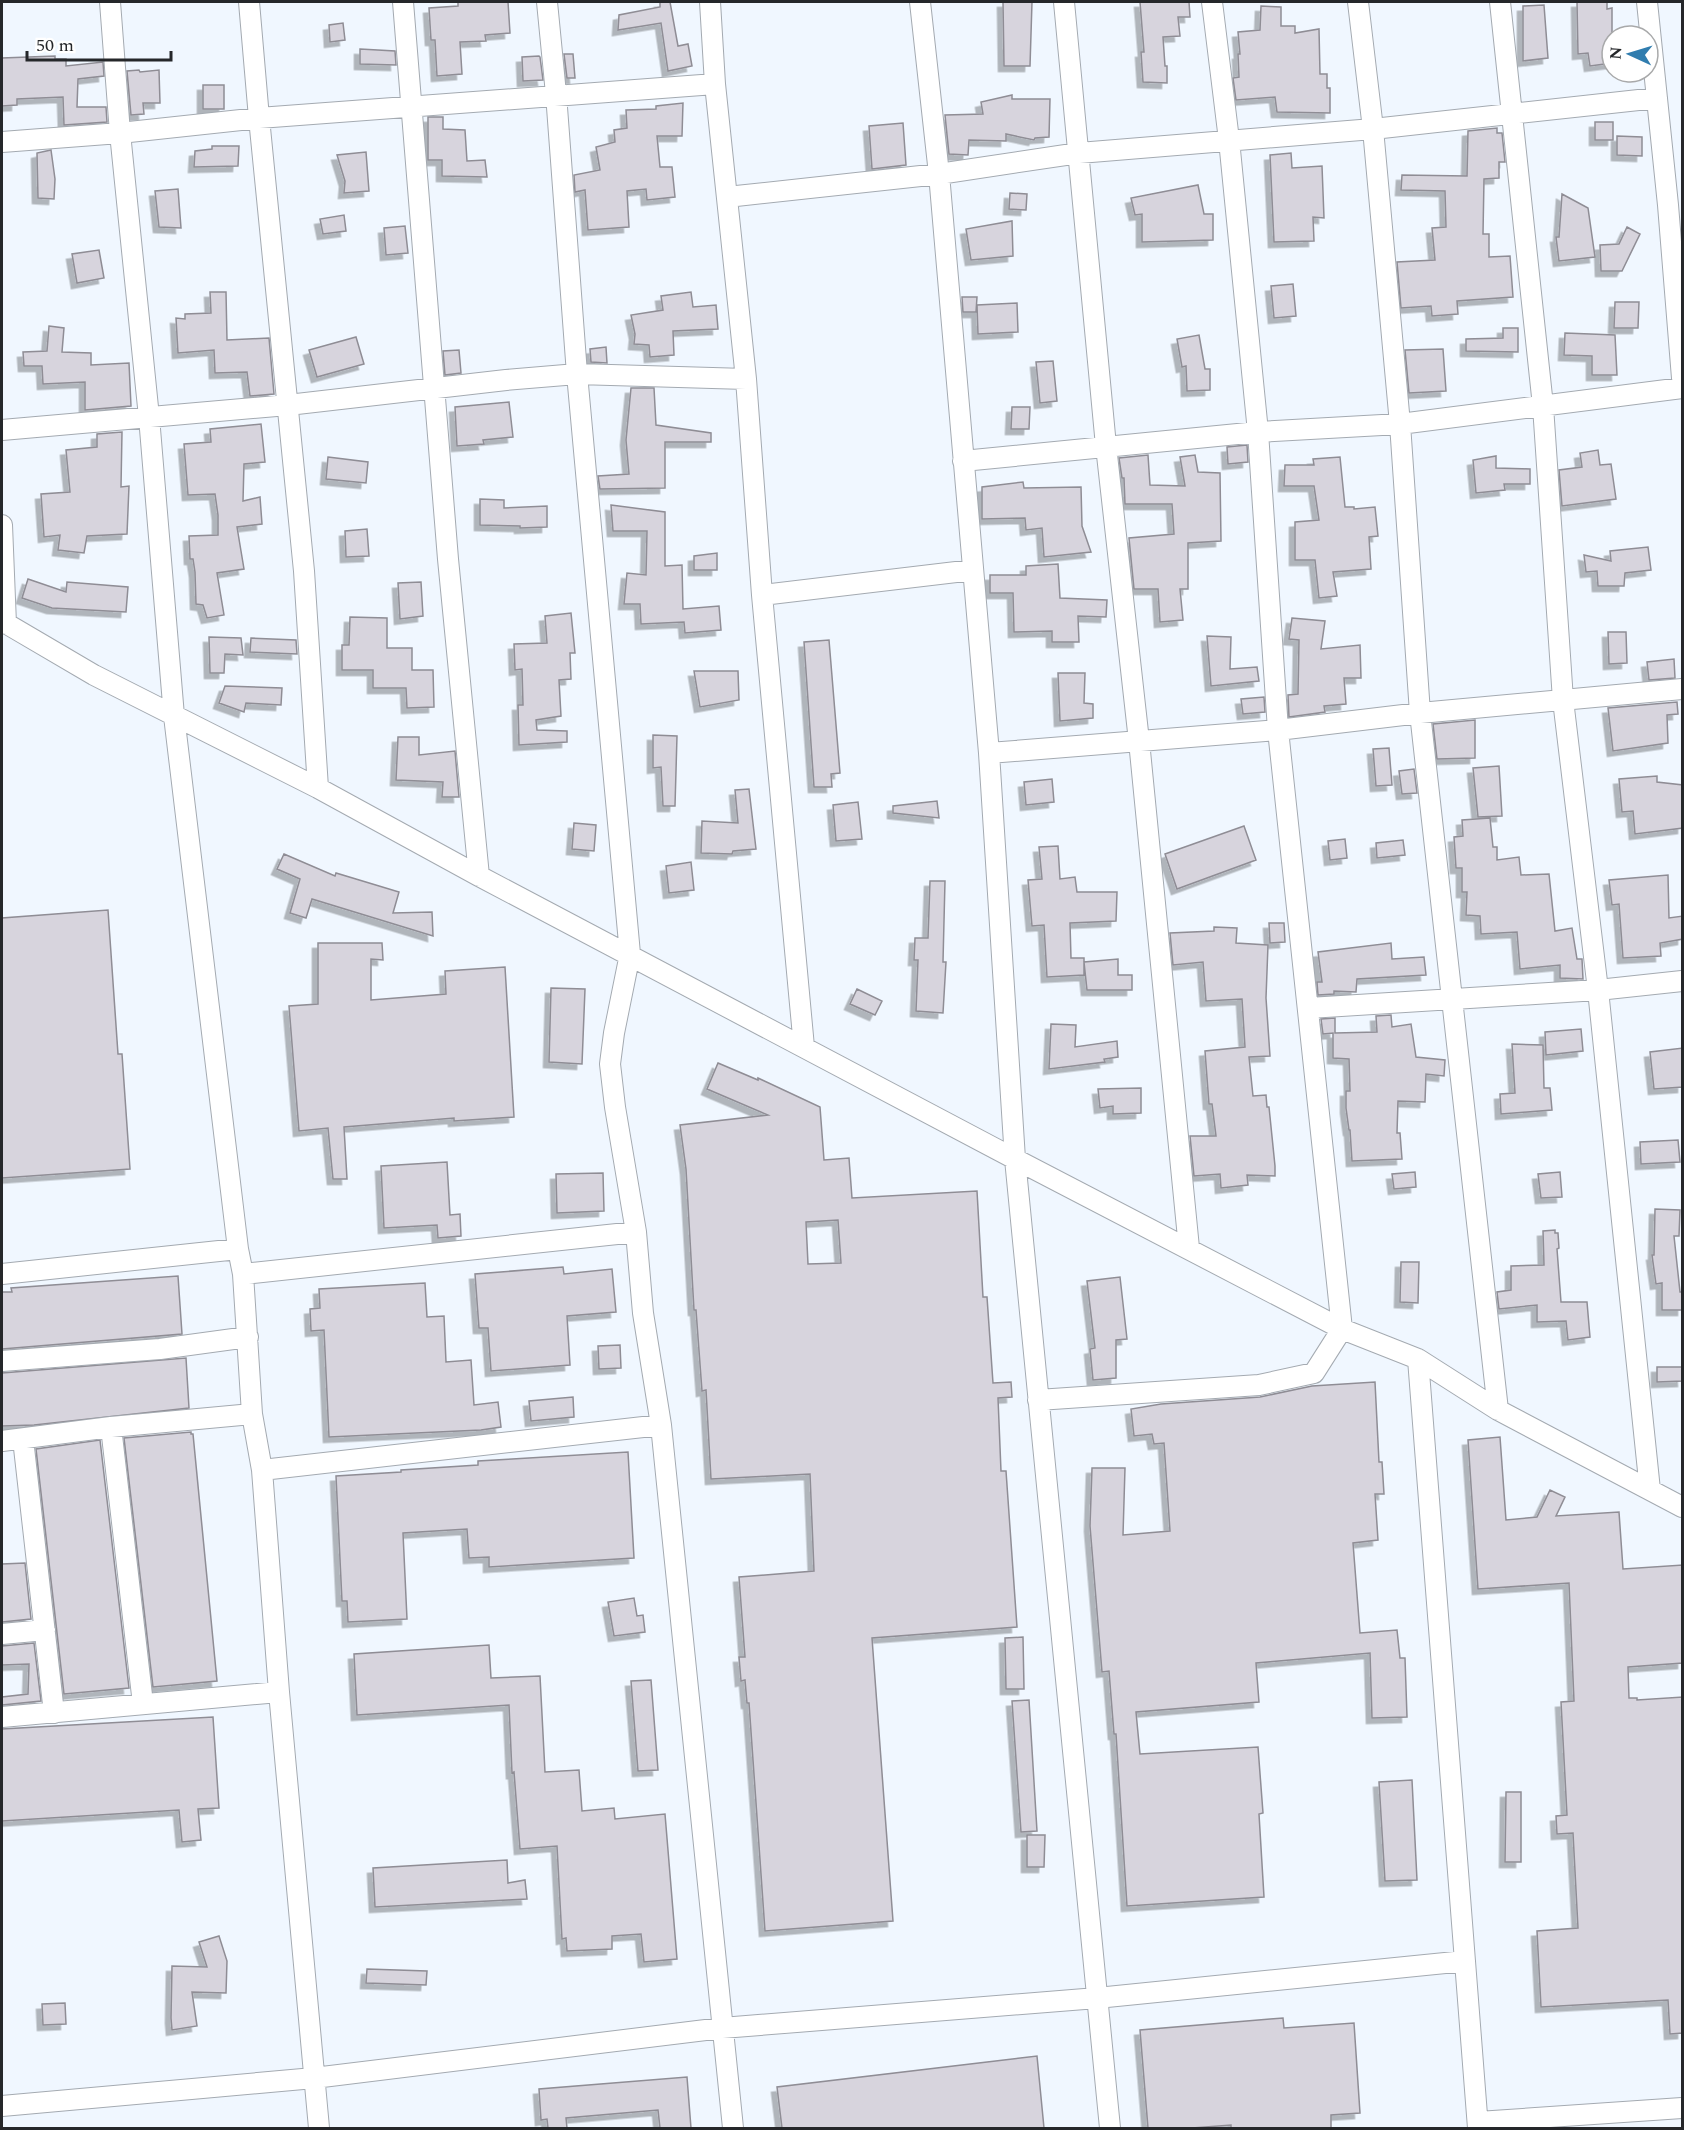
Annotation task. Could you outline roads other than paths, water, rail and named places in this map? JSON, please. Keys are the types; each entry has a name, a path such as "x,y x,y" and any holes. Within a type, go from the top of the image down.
{"street":[{"path":"110,2 174,716 243,1274 252,1414 262,1470 279,1692 319,2128"},
{"path":"249,2 258,118 304,572 318,788"},
{"path":"403,2 449,571 479,876"},
{"path":"547,2 577,374 630,954 610,1064 636,1232 644,1313 661,1425 733,2128"},
{"path":"710,2 715,84 746,379 762,596 804,1047"},
{"path":"920,2 939,174 989,753 1015,1159 1110,2128"},
{"path":"1064,2 1106,447 1139,741 1188,1248"},
{"path":"1038,1400 1259,1385 1314,1373 1342,1329 1278,729 1258,432 1229,140 1212,2"},
{"path":"1358,2 1373,129 1400,424 1420,713 1498,1410"},
{"path":"1500,2 1543,406 1563,699 1598,990 1650,1490"},
{"path":"1647,2 1657,98 1675,204 1683,378"},
{"path":"2,142 120,133 258,118 556,94 715,84"},
{"path":"727,197 939,174 1079,153 1373,129 1657,98"},
{"path":"2,430 288,405 577,374 746,379"},
{"path":"963,461 1258,432 1400,424 1683,388"},
{"path":"2,525 4,622 94,675 318,788 479,876 1342,1329 1418,1359 1498,1410 1683,1507"},
{"path":"762,596 973,570"},
{"path":"989,753 1278,729 1420,713 1683,689"},
{"path":"1309,1008 1598,990 1683,981"},
{"path":"243,1274 636,1232"},
{"path":"2,1274 238,1248"},
{"path":"2,1360 160,1348 248,1337"},
{"path":"1418,1359 1478,2125 1683,2108"},
{"path":"2,1441 111,1427 252,1414"},
{"path":"262,1470 661,1425"},
{"path":"111,1427 143,1704"},
{"path":"24,1439 54,1713"},
{"path":"2,1634 45,1630"},
{"path":"2,1717 279,1692"},
{"path":"2,2106 314,2078 722,2028 1097,1998 1465,1961"}]}
